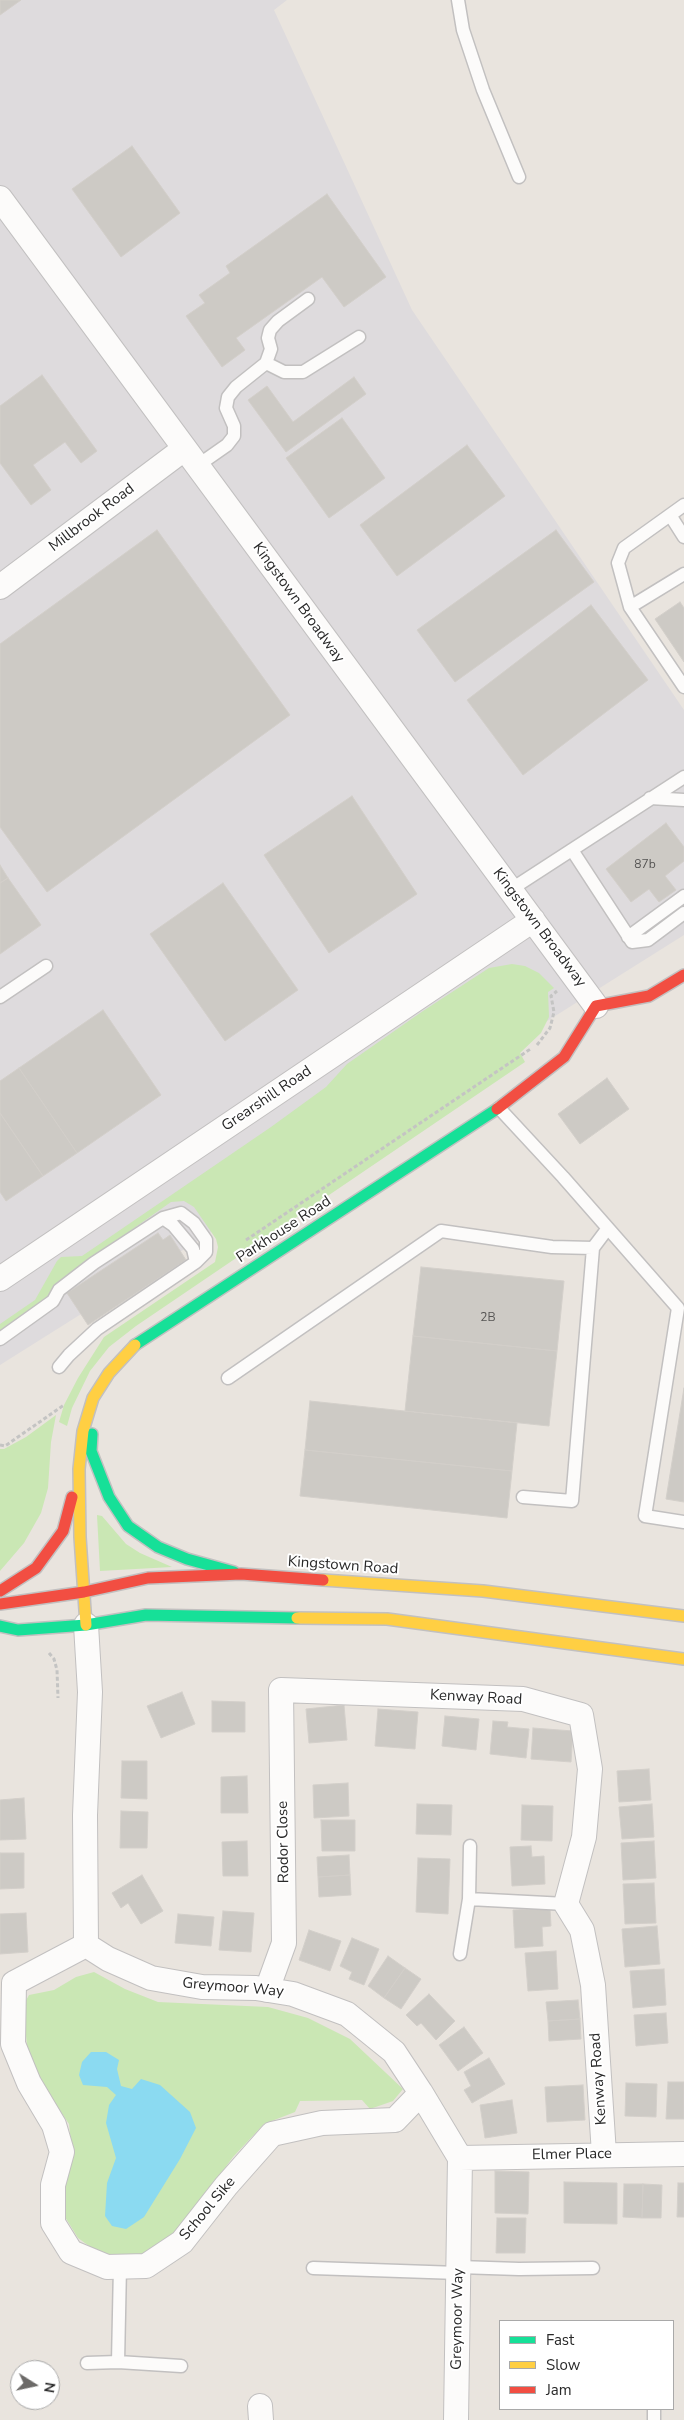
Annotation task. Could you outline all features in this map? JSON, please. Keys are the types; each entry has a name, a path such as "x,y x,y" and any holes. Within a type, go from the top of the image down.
{"street":[{"name":"Kingstown Broadway","path":"0,198 596,1006"},
{"name":"Millbrook Road","path":"0,587 190,457"},
{"name":"Grearshill Road","path":"0,1279 533,920"},
{"path":"596,1006 649,996 684,975"},
{"name":"Parkhouse Road","path":"86,1625 80,1469 83,1432 93,1398 109,1373 132,1347 499,1108 564,1057 596,1006"},
{"path":"93,1398 91,1451 109,1497 128,1526 158,1547 187,1559 241,1574"},
{"path":"0,1591 36,1568 63,1531 80,1469"},
{"name":"Kingstown Road","path":"0,1604 84,1592 148,1578 241,1574 483,1591 684,1616"},
{"path":"0,1626 18,1630 86,1625 146,1616 387,1619 684,1659"},
{"path":"86,1625 90,1692 85,1815 86,1946"},
{"name":"Kenway Road","path":"281,1690 523,1699 581,1716 590,1769 584,1837 566,1904 582,1930 593,1985 604,2154"},
{"name":"Rodor Close","path":"267,1990 284,1943 281,1690"},
{"name":"School Sike","path":"86,1946 7,1983 13,2044 29,2083 54,2125 62,2152 53,2185 53,2224 71,2252 107,2267 146,2266 182,2242 226,2186 272,2134 322,2123 395,2120 422,2093"},
{"name":"Greymoor Way","path":"86,1946 108,1959 151,1978 202,1987 267,1990 293,1994 347,2014 394,2052 422,2093 460,2158 456,2420"},
{"name":"Elmer Place","path":"460,2158 684,2154"}],"lane":[{"path":"458,0 462,30 483,90 519,177"},
{"path":"190,457 227,446 234,436 234,426 226,408 228,397 236,387 266,363 271,349 268,338 270,330 278,320 308,299"},
{"path":"266,363 284,372 303,372 359,337"},
{"path":"684,505 624,548 618,563 630,606 684,686"},
{"path":"670,515 684,537"},
{"path":"630,606 684,574"},
{"path":"510,890 684,777"},
{"path":"650,798 684,800"},
{"path":"572,850 632,942 648,940 684,913"},
{"path":"628,937 684,896"},
{"path":"0,997 46,966"},
{"path":"499,1108 681,1311 645,1516 684,1522"},
{"path":"0,1339 53,1301 59,1290 94,1263 163,1218 173,1225 193,1249 196,1262 97,1330 69,1355 59,1367"},
{"path":"523,1497 572,1501 593,1248 608,1228"},
{"path":"228,1378 441,1232 552,1248 593,1248"},
{"path":"460,1954 469,1899 470,1846"},
{"path":"469,1899 566,1904"},
{"path":"118,2362 120,2266"},
{"path":"313,2268 458,2270 593,2268"},
{"path":"87,2363 118,2362 181,2366"}],"path":[{"path":"48,1651 54,1659 58,1698"}],"shaded area":[{"path":"0,0 287,0 274,10 412,310 684,710 684,935 0,1365"}],"green space":[{"path":"512,964 525,966 539,973 554,988 548,992 549,1017 541,1033 520,1053 525,1062 136,1326 109,1347 90,1371 72,1408 67,1426 59,1422 64,1405 78,1378 104,1337 215,1262 218,1247 216,1239 194,1207 184,1201 171,1202 59,1281 49,1296 0,1333 0,1324 35,1300 57,1261 61,1257 82,1256 271,1127 326,1087 347,1064 423,1011 489,968"},
{"path":"56,1415 51,1442 48,1488 41,1513 24,1543 0,1571 0,1449 4,1449 26,1437"},
{"path":"97,1515 102,1516 126,1544 140,1553 172,1567 100,1571"},
{"path":"94,1972 125,1989 158,2002 268,2007 308,2018 350,2039 403,2089 393,2101 370,2109 362,2100 300,2101 295,2112 264,2124 233,2157 167,2246 138,2259 107,2259 78,2238 65,2217 62,2194 72,2152 69,2124 29,2065 23,2006 29,1995 54,1990 76,1977"}],"water":[{"path":"91,2052 106,2052 119,2060 117,2069 121,2086 132,2089 141,2079 160,2085 190,2112 196,2128 180,2159 144,2217 126,2229 112,2226 105,2216 107,2183 116,2158 106,2123 109,2105 116,2095 107,2087 83,2085 79,2075 82,2062"}],"building":[{"path":"0,0 21,0 0,15"},
{"path":"132,146 180,213 121,257 72,189"},
{"path":"327,194 386,277 344,307 322,277 236,338 245,350 222,367 186,316 205,303 199,295 230,273 226,266"},
{"path":"42,375 97,451 81,463 65,442 33,465 51,490 31,505 0,463 0,406"},
{"path":"354,377 366,394 286,452 248,400 267,386 293,422"},
{"path":"342,418 385,478 329,518 286,458"},
{"path":"467,445 505,496 397,576 360,525"},
{"path":"157,530 290,715 47,892 0,827 0,644"},
{"path":"556,530 594,582 455,682 417,630"},
{"path":"680,602 684,608 684,662 655,619"},
{"path":"591,605 648,680 523,775 467,700"},
{"path":"352,796 417,894 329,953 264,855"},
{"path":"666,823 684,847 684,861 665,876 676,890 659,902 649,889 631,902 606,869"},
{"path":"0,865 8,878 0,883"},
{"path":"8,878 41,925 0,954 0,883"},
{"path":"223,883 298,990 225,1041 150,934"},
{"path":"103,1010 161,1095 77,1153 19,1068"},
{"path":"19,1068 77,1153 43,1176 0,1113 0,1081"},
{"path":"607,1078 629,1109 580,1144 558,1114"},
{"path":"0,1113 43,1176 6,1201 0,1192"},
{"path":"158,1233 163,1240 170,1235 186,1260 88,1325 67,1293"},
{"path":"421,1267 564,1281 557,1351 413,1336"},
{"path":"413,1336 557,1351 549,1426 405,1411"},
{"path":"684,1388 684,1502 666,1499"},
{"path":"310,1401 517,1423 512,1471 305,1450"},
{"path":"305,1450 512,1471 507,1518 300,1496"},
{"path":"182,1692 195,1724 161,1738 147,1706"},
{"path":"212,1701 245,1702 245,1732 212,1732"},
{"path":"344,1705 347,1740 309,1743 306,1709"},
{"path":"378,1709 418,1712 415,1749 375,1746"},
{"path":"445,1716 479,1719 476,1750 442,1746"},
{"path":"493,1721 508,1722 507,1727 529,1729 526,1758 490,1754"},
{"path":"533,1728 573,1731 571,1762 531,1759"},
{"path":"122,1761 147,1761 147,1799 121,1798"},
{"path":"649,1769 651,1800 619,1802 617,1771"},
{"path":"247,1776 248,1813 221,1813 221,1777"},
{"path":"348,1783 349,1816 314,1818 313,1785"},
{"path":"24,1798 26,1839 0,1840 0,1800"},
{"path":"417,1804 452,1805 451,1835 416,1834"},
{"path":"652,1804 654,1837 622,1839 619,1807"},
{"path":"522,1805 553,1806 552,1841 521,1840"},
{"path":"121,1811 148,1812 147,1848 120,1848"},
{"path":"321,1820 355,1820 355,1851 322,1851"},
{"path":"247,1841 248,1876 223,1876 222,1842"},
{"path":"654,1841 656,1878 623,1880 621,1843"},
{"path":"531,1846 532,1857 544,1856 545,1884 512,1886 510,1847"},
{"path":"0,1853 24,1853 24,1888 0,1889"},
{"path":"349,1855 350,1875 318,1877 317,1857"},
{"path":"418,1858 450,1859 448,1914 416,1912"},
{"path":"142,1875 163,1911 141,1924 128,1903 121,1908 112,1893"},
{"path":"350,1875 351,1895 319,1897 318,1877"},
{"path":"654,1883 656,1923 625,1924 623,1884"},
{"path":"550,1908 551,1926 542,1927 543,1946 515,1948 513,1910"},
{"path":"223,1911 254,1913 251,1952 219,1950"},
{"path":"26,1913 28,1952 0,1954 0,1914"},
{"path":"178,1914 214,1917 211,1946 175,1943"},
{"path":"657,1926 660,1964 625,1967 622,1929"},
{"path":"309,1930 341,1941 330,1971 299,1960"},
{"path":"352,1938 379,1949 364,1985 349,1979 352,1972 340,1966"},
{"path":"556,1951 558,1989 528,1991 525,1953"},
{"path":"388,1956 405,1968 384,1998 368,1986"},
{"path":"405,1968 421,1979 401,2009 384,1998"},
{"path":"664,1969 666,2005 633,2008 630,1971"},
{"path":"429,1994 455,2021 436,2040 421,2023 417,2026 406,2015"},
{"path":"578,2000 580,2019 548,2021 546,2002"},
{"path":"666,2013 668,2043 636,2046 634,2015"},
{"path":"580,2019 581,2039 549,2041 548,2021"},
{"path":"464,2027 483,2053 458,2071 439,2045"},
{"path":"489,2058 505,2084 472,2103 464,2090 471,2086 464,2072"},
{"path":"668,2082 684,2082 684,2119 666,2119"},
{"path":"626,2083 657,2084 656,2117 625,2116"},
{"path":"583,2085 585,2120 547,2122 545,2087"},
{"path":"512,2100 517,2133 485,2138 480,2105"},
{"path":"495,2171 529,2172 528,2214 495,2213"},
{"path":"564,2182 617,2183 617,2224 564,2223"},
{"path":"678,2183 684,2183 684,2217 677,2217"},
{"path":"624,2184 643,2184 642,2218 623,2217"},
{"path":"643,2184 662,2185 661,2218 642,2218"},
{"path":"497,2218 526,2218 525,2253 496,2253"}],"traffic: fast":[{"path":"135,1345 497,1109"},
{"path":"92,1434 91,1451 109,1497 128,1526 158,1547 187,1559 234,1572"},
{"path":"0,1626 18,1630 86,1625 146,1615 297,1618"}],"traffic: slow":[{"path":"86,1625 80,1537 79,1469 83,1431 93,1398 109,1373 135,1345"},
{"path":"323,1580 483,1591 684,1616"},
{"path":"297,1618 387,1619 684,1659"}],"traffic: jam":[{"path":"497,1109 564,1057 596,1006 649,996 684,975"},
{"path":"0,1591 36,1568 63,1531 72,1497"},
{"path":"0,1604 84,1592 148,1578 241,1574 323,1580"}]}
